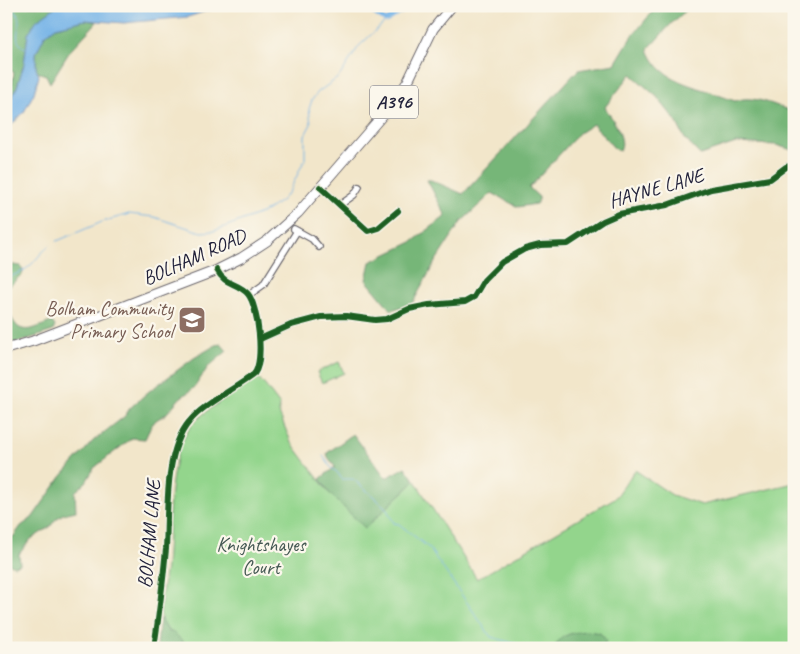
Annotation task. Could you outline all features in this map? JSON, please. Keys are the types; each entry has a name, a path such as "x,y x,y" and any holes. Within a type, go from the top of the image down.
{"main road":[{"name":"A396","path":"320,187 398,97 408,81 433,29 452,6"},
{"name":"BOLHAM ROAD","path":"6,349 33,341 217,270 241,258 267,241 286,225 320,187"}],"street":[{"name":"HAYNE LANE","path":"260,339 292,325 320,317 346,316 375,320 388,319 409,309 465,302 474,297 484,280 502,262 525,249 540,245 568,244 603,221 619,214 667,205 711,189 770,178 786,167 794,165"},
{"path":"340,205 354,196 359,186"},
{"path":"320,187 368,231 374,230 394,219 398,211"},
{"path":"217,270 225,281 241,288 249,295 263,285 295,230 310,237 319,247"},
{"name":"BOLHAM LANE","path":"154,648 166,548 169,491 178,442 189,422 198,413 247,380 256,371 260,357 260,339 249,295"}],"green space":[{"path":"6,6 62,6 47,13 28,34 24,64 16,90 6,107 6,88 12,84 14,72 6,70"},
{"path":"657,6 691,6 648,49 656,64 675,79 735,101 742,99 757,100 794,112 794,153 792,150 776,145 736,143 700,155 685,139 676,121 657,97 631,74 605,107 620,134 622,146 620,151 614,148 593,124 579,133 529,188 539,197 536,204 518,207 492,193 461,222 435,262 412,304 391,310 366,280 370,262 412,242 446,216 427,180 463,194 578,70 615,64 630,39"},
{"path":"85,20 97,22 70,51 50,83 46,75 37,72 36,68 36,53 45,35 56,27"},
{"path":"6,264 21,266 23,273 9,287 6,286"},
{"path":"8,313 17,326 21,328 30,329 52,322 55,326 53,331 6,346 6,314"},
{"path":"221,344 227,351 208,367 194,388 180,398 166,414 156,420 145,439 132,438 94,468 86,482 75,492 76,511 63,514 50,527 31,539 19,554 20,564 14,566 8,563 6,565 6,540 14,536 21,526 32,518 61,477 93,441 125,416 130,408 148,392 194,358"},
{"path":"339,362 344,373 322,383 317,372"},
{"name":"Knightshayes Court","path":"257,378 280,405 279,413 291,442 330,494 366,527 415,481 477,579 613,499 635,470 672,495 702,505 794,483 794,648 190,648 173,635 163,623 160,615 166,566 173,473 184,438 192,425 214,406"},
{"path":"353,434 386,478 405,467 415,481 365,528 330,494 320,479 335,467 327,453"},
{"path":"160,618 168,631 174,633 190,648 157,648"},
{"path":"588,631 600,633 606,640 603,648 555,648 557,643 564,637 573,633"}],"water":[{"path":"62,6 139,8 222,6 188,17 124,23 85,20 56,27 45,35 36,53 36,68 39,76 34,93 24,112 6,131 6,107 16,90 24,64 28,34 36,21 54,8"}],"waterway":[{"path":"11,6 19,20 17,39 21,46 26,48"},
{"path":"364,6 386,21 410,6"},
{"path":"57,241 102,222 129,214 154,217 201,232 214,231 264,212 281,201 289,192 305,159 305,135 311,124 309,109 312,100 318,92 339,77 359,46 386,21"},
{"path":"6,278 26,269 49,246"},
{"path":"323,456 342,479 353,479 386,508 394,523 399,524 429,548 491,637 520,645"},
{"path":"524,646 541,648"}],"cycle path":[{"path":"260,339 291,325 321,317 346,316 375,320 387,319 409,309 465,302 474,297 484,280 502,262 525,249 540,245 568,244 603,221 619,214 667,205 711,189 770,179 786,167 794,165"},
{"path":"320,187 368,231 378,228 398,211"},
{"path":"154,648 166,549 169,483 175,449 181,435 195,415 254,374 259,358 259,334 252,300 244,290 224,279 217,270"}],"place":[{"name":"Bolham Community Primary School","path":"192,320"}]}
